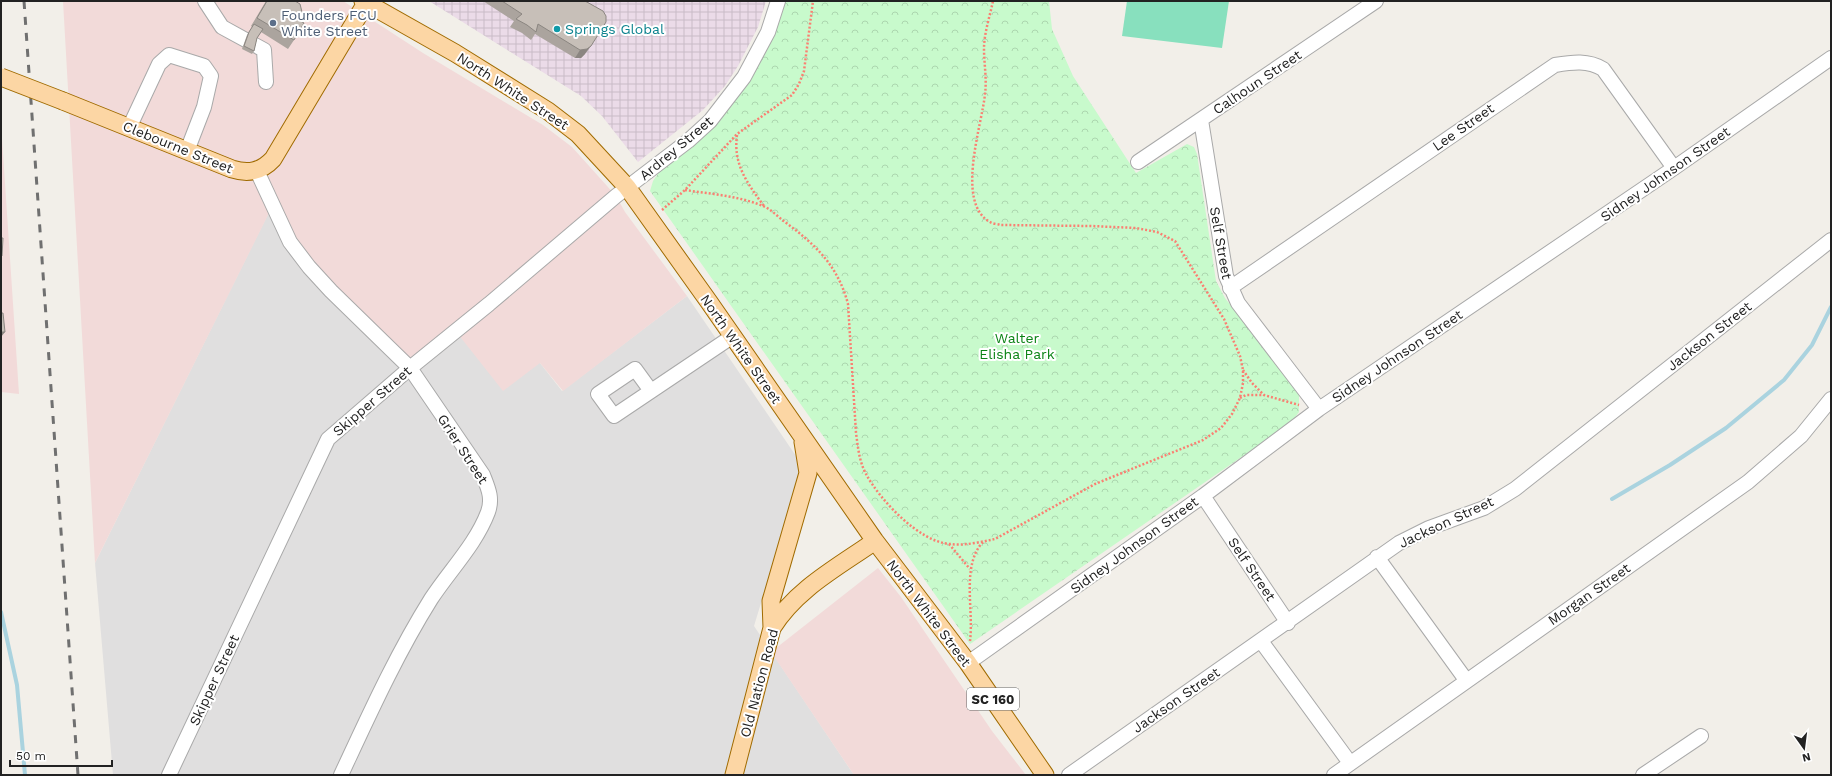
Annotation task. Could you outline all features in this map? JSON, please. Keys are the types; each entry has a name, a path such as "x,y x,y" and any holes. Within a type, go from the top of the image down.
{"main road":[{"name":"North White Street","path":"365,2 455,53 548,111 578,134 627,187 733,336 875,541 968,663 1045,775"},
{"path":"257,171 266,167 273,159 365,2"},
{"name":"Clebourne Street","path":"1,77 232,169 244,172 257,171"},
{"path":"772,628 771,601 808,473 803,437"},
{"name":"Old Nation Road","path":"734,775 772,628 782,612 798,596 875,541"}],"street":[{"path":"205,1 222,27 264,50 266,82"},
{"name":"Ardrey Street","path":"627,187 688,141 710,121 730,97 744,78 760,49 768,32 778,1"},
{"name":"Calhoun Street","path":"1138,162 1376,1"},
{"path":"129,128 159,64 169,55 204,66 211,76 204,107 187,151"},
{"name":"Sidney Johnson Street","path":"968,663 1203,496 1319,409 1674,168 1831,58"},
{"name":"Lee Street","path":"1230,288 1555,65 1574,62 1593,63 1603,69 1674,168"},
{"name":"Self Street","path":"1201,120 1226,276 1230,288 1238,303 1319,409"},
{"name":"Grier Street","path":"257,171 290,242 309,267 331,291 410,368 483,475 491,493 489,511 480,529 432,599 391,670 341,775"},
{"name":"Skipper Street","path":"170,775 328,439 410,368 489,304 627,187"},
{"name":"Jackson Street","path":"1069,775 1288,623 1377,557 1399,543 1429,528 1484,508 1515,488 1831,240"},
{"path":"651,391 733,336"},
{"name":"Morgan Street","path":"1334,775 1466,680 1748,482 1801,436 1831,399"},
{"name":"Self Street","path":"1203,496 1288,623"},
{"path":"1377,557 1466,680"},
{"path":"1261,641 1350,764"},
{"path":"1643,775 1701,736"}],"path":[{"path":"661,211 686,190 737,134 792,95 799,84 806,58 813,1"},
{"path":"737,134 736,154 740,167 764,206 805,237 836,273 843,286 848,304 851,334 853,397 858,453 865,473 873,487 916,531 931,540 950,544 983,542 995,539 1074,494 1095,484 1203,440 1221,428 1232,414 1240,398 1243,382 1243,370 1240,356 1224,320 1175,240 1157,232 1128,228 1001,225 990,222 980,214 973,192 972,176 985,93 984,39 993,1"},
{"path":"686,190 727,196 764,206"},
{"path":"1243,370 1252,383 1264,395"},
{"path":"1240,398 1246,396 1264,395 1319,409"},
{"path":"970,645 972,625 970,570 976,549 983,542"},
{"path":"950,544 970,570"}],"shaded area":[{"path":"63,1 343,1 423,53 543,125 572,147 616,196 625,212 687,296 563,391 540,363 503,391 454,329 410,364 330,285 294,242 275,201 95,563"},
{"path":"429,1 766,1 758,27 738,66 725,86 703,110 638,162 602,116 581,96"},
{"path":"1,123 19,394 1,392"},
{"path":"275,200 454,329 540,363 562,391 687,296 802,467 754,626 854,775 113,775 95,563"},
{"path":"878,568 901,597 992,731 1026,775 854,775 771,652"}],"green space":[{"name":"Walter Elisha Park","path":"780,1 1049,1 1052,29 1073,76 1136,173 1187,144 1194,147 1197,154 1216,281 1225,298 1299,393 1299,412 1291,423 970,644 650,191 653,181 669,157 709,125"},
{"path":"1127,1 1229,1 1222,48 1122,36"}],"building":[{"name":"Founders FCU White Street","path":"267,1 295,1 300,4 302,12 297,19 304,23 294,40 257,18"},
{"name":"Springs Global","path":"502,1 585,1 603,11 606,16 606,22 591,46 587,49 580,50 538,24 536,32 516,19 522,14"},
{"path":"254,24 263,29 257,38 254,51 244,46 249,32"},
{"path":"1,238 3,238 2,256 1,256"},
{"path":"1,313 3,313 5,332 1,332"}],"waterway":[{"path":"1612,499 1670,465 1726,428 1784,380 1812,345 1831,307"},
{"path":"1,612 17,685 25,775"}],"railway":[{"path":"24,1 78,775"}],"place":[{"name":"Founders FCU White Street","path":"273,23"},
{"name":"Springs Global","path":"557,29"}]}
